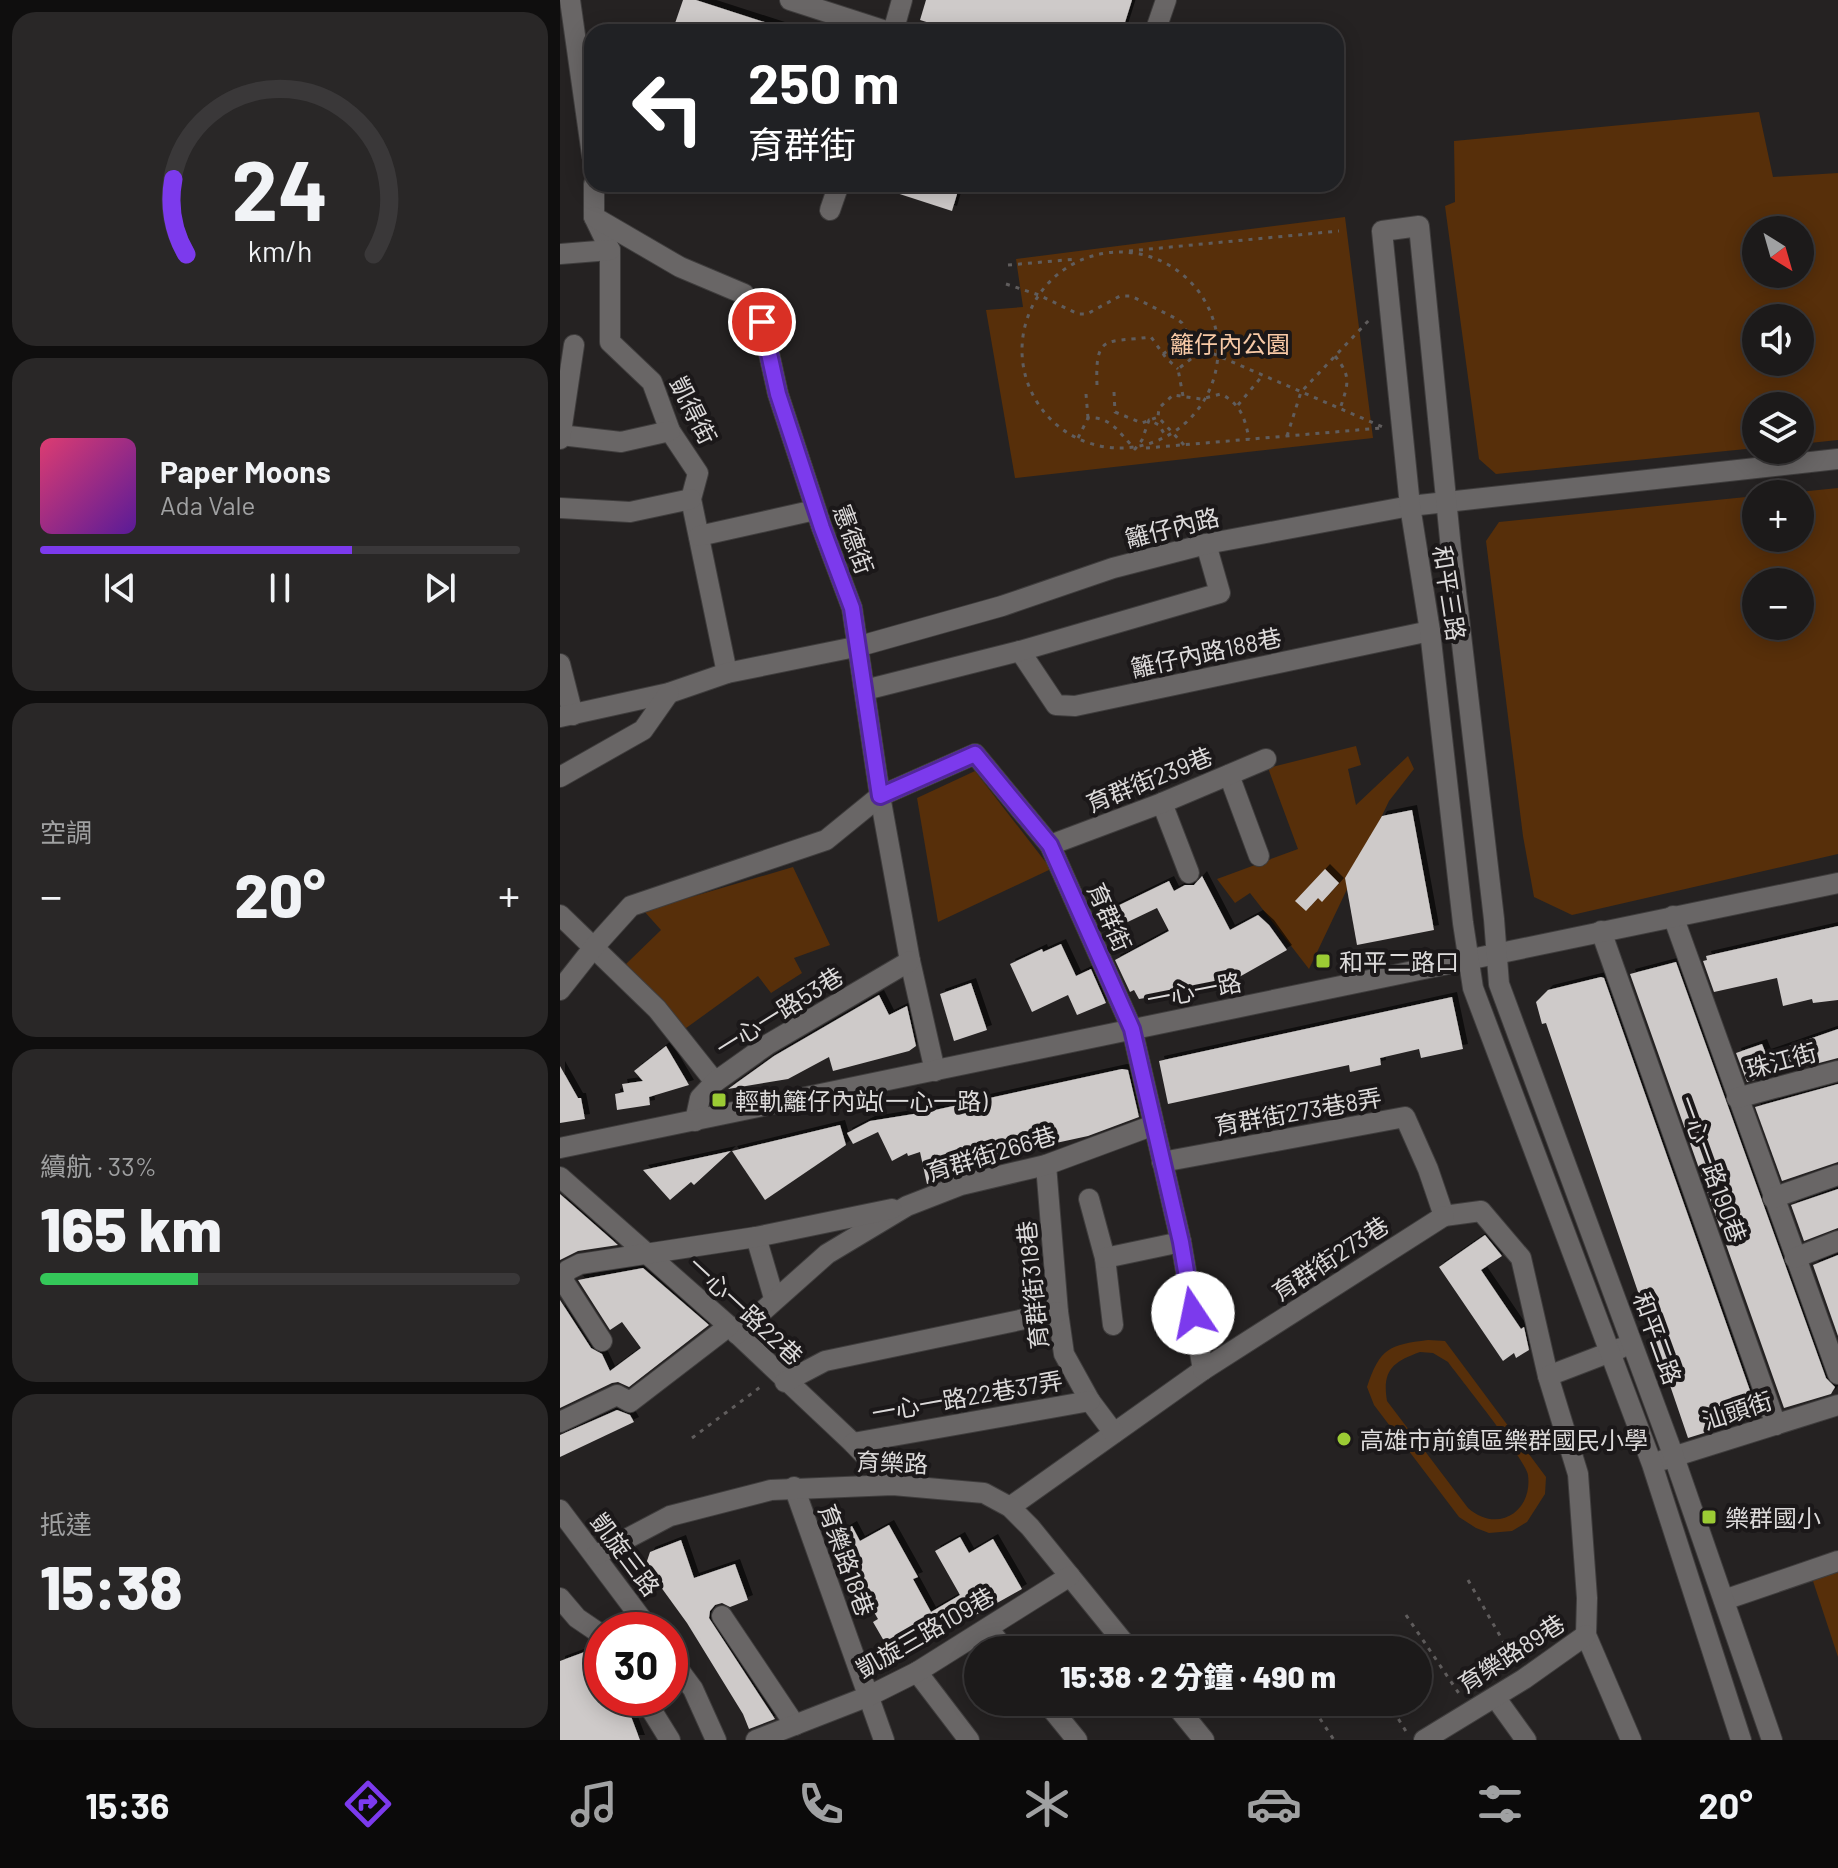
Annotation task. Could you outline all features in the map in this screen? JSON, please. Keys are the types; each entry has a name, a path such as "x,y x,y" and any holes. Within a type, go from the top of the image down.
{"street":[{"path":"570,0 584,99"},
{"path":"790,0 866,24"},
{"path":"894,24 902,0"},
{"path":"1158,24 1166,0"},
{"path":"594,192 594,217 610,250 610,342 567,346 560,436 621,442 670,431"},
{"path":"830,210 836,192"},
{"name":"憲德街","path":"594,217 680,267 744,294 762,322 778,394 815,510 852,608 880,796 910,961 935,1071"},
{"name":"和平三路","path":"1469,961 1430,631 1410,506 1382,231 1419,226 1497,955"},
{"path":"560,254 610,250"},
{"name":"凱得街","path":"610,342 652,382 670,431 698,473 691,499 727,673"},
{"name":"籬仔內路","path":"566,716 669,693 727,673 860,646 1002,606 1113,568 1206,544 1410,506 1838,461"},
{"path":"560,508 630,512 691,499"},
{"path":"699,536 815,510"},
{"name":"籬仔內路188巷","path":"865,690 1020,651 1220,593 1206,544"},
{"name":"籬仔內路188巷","path":"1020,651 1056,705 1075,706 1430,631"},
{"path":"560,664 566,716"},
{"path":"560,777 643,730 669,693"},
{"name":"育群街","path":"560,990 631,906 826,840 880,796 975,754 1050,845 1132,1029 1181,1242 1203,1370"},
{"name":"育群街239巷","path":"1050,845 1162,803 1266,759"},
{"path":"1229,775 1259,856"},
{"path":"1162,803 1189,873"},
{"name":"一心一路","path":"560,1148 1838,883"},
{"path":"560,915 657,1009 715,1082"},
{"path":"1673,916 1838,1374"},
{"name":"一心一路190巷","path":"1601,931 1776,1425"},
{"name":"和平二路","path":"1497,955 1499,984 1674,1457 1772,1740"},
{"name":"一心一路53巷","path":"695,1121 700,1098 715,1082 767,1045 910,961"},
{"name":"和平二路","path":"1469,961 1473,988 1652,1464 1741,1740"},
{"name":"珠江街","path":"1737,1098 1838,1071"},
{"name":"育群街273巷8弄","path":"1162,1162 1405,1117 1444,1216"},
{"name":"育群街266巷","path":"560,1422 617,1395 630,1402 733,1330 827,1254 907,1206 961,1185 1046,1165 1154,1125"},
{"name":"育群街318巷","path":"1046,1165 1064,1354 1090,1401 1114,1433"},
{"path":"1773,1198 1838,1175"},
{"name":"一心一路22巷","path":"560,1177 733,1330 893,1485"},
{"path":"1089,1199 1105,1258 1113,1325"},
{"path":"602,1341 562,1279 568,1270 580,1264 756,1237 907,1206"},
{"path":"1444,1216 1481,1211 1521,1258 1548,1376 1578,1474 1587,1598 1586,1635 1631,1740"},
{"name":"育群街273巷","path":"1203,1370 1444,1216"},
{"path":"756,1237 774,1298"},
{"path":"1795,1258 1838,1241"},
{"path":"1105,1258 1181,1242"},
{"path":"781,1378 825,1361 1058,1312"},
{"path":"1548,1376 1632,1343"},
{"path":"1010,1507 1203,1370"},
{"name":"一心一路22巷37弄","path":"853,1443 1090,1401"},
{"name":"汕頭街","path":"1652,1464 1838,1405"},
{"name":"育樂路","path":"596,1555 670,1516 771,1490 893,1485 984,1493 1010,1507 1030,1527 1119,1636"},
{"name":"育樂路18巷","path":"794,1487 884,1740"},
{"name":"凱旋三路","path":"560,1510 567,1532 596,1555 637,1612"},
{"path":"1724,1600 1838,1561"},
{"name":"凱旋三路109巷","path":"756,1740 869,1696 917,1672 1070,1576"},
{"path":"560,1598 584,1623"},
{"path":"722,1616 795,1725"},
{"path":"988,1628 994,1636"},
{"name":"育樂路89巷","path":"1424,1740 1524,1679 1586,1635"},
{"path":"917,1672 969,1740"},
{"path":"688,1682 716,1740"},
{"path":"1495,1697 1526,1740"},
{"path":"655,1716 670,1740"},
{"path":"1057,1716 1077,1740"},
{"path":"1184,1716 1200,1738"}],"path":[{"path":"1008,265 1081,258 1103,252 1339,231"},
{"path":"1121,251 1147,256 1172,267 1192,286 1207,307 1216,332 1218,356 1207,397 1197,412 1173,433 1137,449"},
{"path":"1006,284 1039,295 1078,314 1087,314 1120,296 1131,296 1177,319 1193,345 1385,428 1137,449 1099,446 1078,438 1055,424 1030,389 1023,368 1021,340 1025,321 1039,295 1059,274 1081,258"},
{"path":"1287,436 1301,392 1371,318"},
{"path":"1097,385 1096,356 1101,345 1151,337 1178,369 1184,397"},
{"path":"1163,354 1188,337"},
{"path":"1178,369 1204,349"},
{"path":"1335,356 1347,370 1348,384 1340,409"},
{"path":"1238,405 1263,375"},
{"path":"1110,422 1115,412 1114,392"},
{"path":"1078,438 1088,418 1086,394"},
{"path":"1184,445 1158,417 1159,408 1173,395 1207,397 1221,394 1238,405 1247,425 1249,440"},
{"path":"1115,412 1142,423 1158,417"},
{"path":"1088,418 1099,417 1110,422 1137,449"},
{"path":"1137,449 1149,420"},
{"path":"1149,420 1159,425 1166,437"},
{"path":"692,1438 781,1378"},
{"path":"1468,1580 1524,1679"},
{"path":"1406,1615 1471,1711"},
{"path":"1318,1716 1334,1740"},
{"path":"1396,1716 1411,1740"}],"green space":[{"path":"1759,112 1773,177 1838,173 1838,440 1814,443 1814,392 1742,392 1742,449 1496,474 1479,459 1445,206 1455,202 1454,141"},
{"name":"籬仔內公園","path":"1345,217 1373,438 1015,478 986,310 1023,307 1016,259"},
{"path":"1838,488 1838,854 1572,915 1534,897 1523,836 1486,541 1499,522 1742,497 1742,552 1814,552 1814,490"},
{"path":"1356,746 1361,765 1348,769 1356,805 1408,756 1414,769 1389,801 1309,969 1250,893 1235,903 1217,879 1298,849 1268,768"},
{"path":"975,771 1051,869 938,922 917,798"},
{"path":"793,867 830,945 794,958 802,973 771,993 758,976 682,1031 626,964 661,930 644,911"},
{"path":"1445,1341 1546,1477 1545,1494 1527,1522 1512,1531 1489,1533 1459,1517 1374,1405 1367,1387 1382,1356 1395,1347 1415,1342","holes":["1420,1352 1433,1353 1448,1362 1525,1467 1528,1475 1525,1499 1511,1515 1490,1519 1468,1508 1387,1401 1386,1382 1391,1369"]},
{"path":"1838,1568 1838,1657 1811,1575"}],"building":[{"path":"683,0 696,0 770,24 675,24"},
{"path":"926,0 1132,0 1124,24 933,24 920,20"},
{"path":"893,192 958,192 952,211"},
{"path":"1412,810 1434,930 1357,945 1345,878 1382,816"},
{"path":"1325,869 1339,883 1322,902 1318,898 1306,911 1295,901"},
{"path":"1202,876 1230,930 1258,915 1287,950 1225,985 1139,999 1134,990 1130,992 1115,960 1169,931 1157,908 1113,929 1105,912 1169,881 1174,891 1185,885 1194,885"},
{"path":"1838,926 1838,1000 1813,1003 1812,999 1783,1006 1777,978 1714,992 1703,961 1707,960 1706,956"},
{"path":"1061,944 1076,976 1091,969 1106,1003 1077,1015 1068,995 1032,1012 1010,964"},
{"path":"1676,962 1826,1378 1835,1387 1831,1394 1784,1408 1630,974"},
{"path":"1604,978 1759,1416 1688,1438 1546,1023 1542,1024 1536,1002 1548,990"},
{"path":"971,983 987,1030 954,1041 940,994"},
{"path":"879,995 889,1015 907,1006 916,1046 909,1051 833,1071 829,1057 788,1079 728,1089 774,1056"},
{"path":"1452,997 1463,1049 1421,1058 1419,1049 1380,1058 1381,1065 1350,1072 1349,1065 1168,1104 1159,1061"},
{"path":"1838,1029 1838,1058 1747,1082 1736,1053 1762,1044 1766,1054"},
{"path":"666,1046 689,1085 649,1097 650,1105 617,1110 615,1094 624,1092 622,1084 643,1081 634,1071"},
{"path":"560,1066 578,1098 581,1098 585,1119 560,1123"},
{"path":"1128,1070 1139,1117 1088,1136 964,1163 965,1171 927,1184 920,1152 908,1156 907,1153 892,1161 878,1132 853,1144 847,1133 870,1121 926,1112"},
{"path":"1838,1084 1838,1162 1782,1181 1755,1107"},
{"path":"840,1125 846,1145 765,1200 732,1151"},
{"path":"731,1151 694,1185 691,1182 670,1200 643,1170"},
{"path":"1838,1189 1838,1228 1804,1241 1791,1205"},
{"path":"560,1194 618,1245 578,1251 560,1260"},
{"path":"1485,1235 1502,1256 1481,1270 1521,1329 1524,1327 1529,1350 1516,1358 1514,1353 1503,1361 1439,1267"},
{"path":"1838,1255 1838,1336 1813,1265"},
{"path":"643,1268 709,1325 629,1387 612,1383 560,1408 560,1300 591,1348 602,1354 610,1371 641,1348 622,1322 610,1330 578,1280"},
{"path":"617,1410 630,1415 634,1422 560,1457 560,1435"},
{"path":"889,1525 918,1577 913,1579 931,1612 960,1595 935,1551 960,1537 969,1553 993,1539 1022,1589 895,1660 873,1622 878,1619 831,1538 852,1526 860,1541"},
{"path":"681,1540 694,1578 735,1564 748,1600 730,1607 722,1603 715,1605 709,1618 775,1719 749,1729 688,1625 688,1612 679,1612 650,1572 646,1564 650,1552"},
{"path":"584,1652 584,1716 631,1716 640,1740 560,1740 560,1661"}],"place":[{"name":"和平二路口","path":"1323,961"},
{"name":"輕軌籬仔內站(一心一路)","path":"719,1100"},
{"name":"高雄市前鎮區樂群國民小學","path":"1344,1439"},
{"name":"樂群國小","path":"1709,1517"}],"route":[{"path":"762,322 778,394 852,608 880,796 975,754 1050,845 1132,1029 1181,1242 1193,1313"}]}
